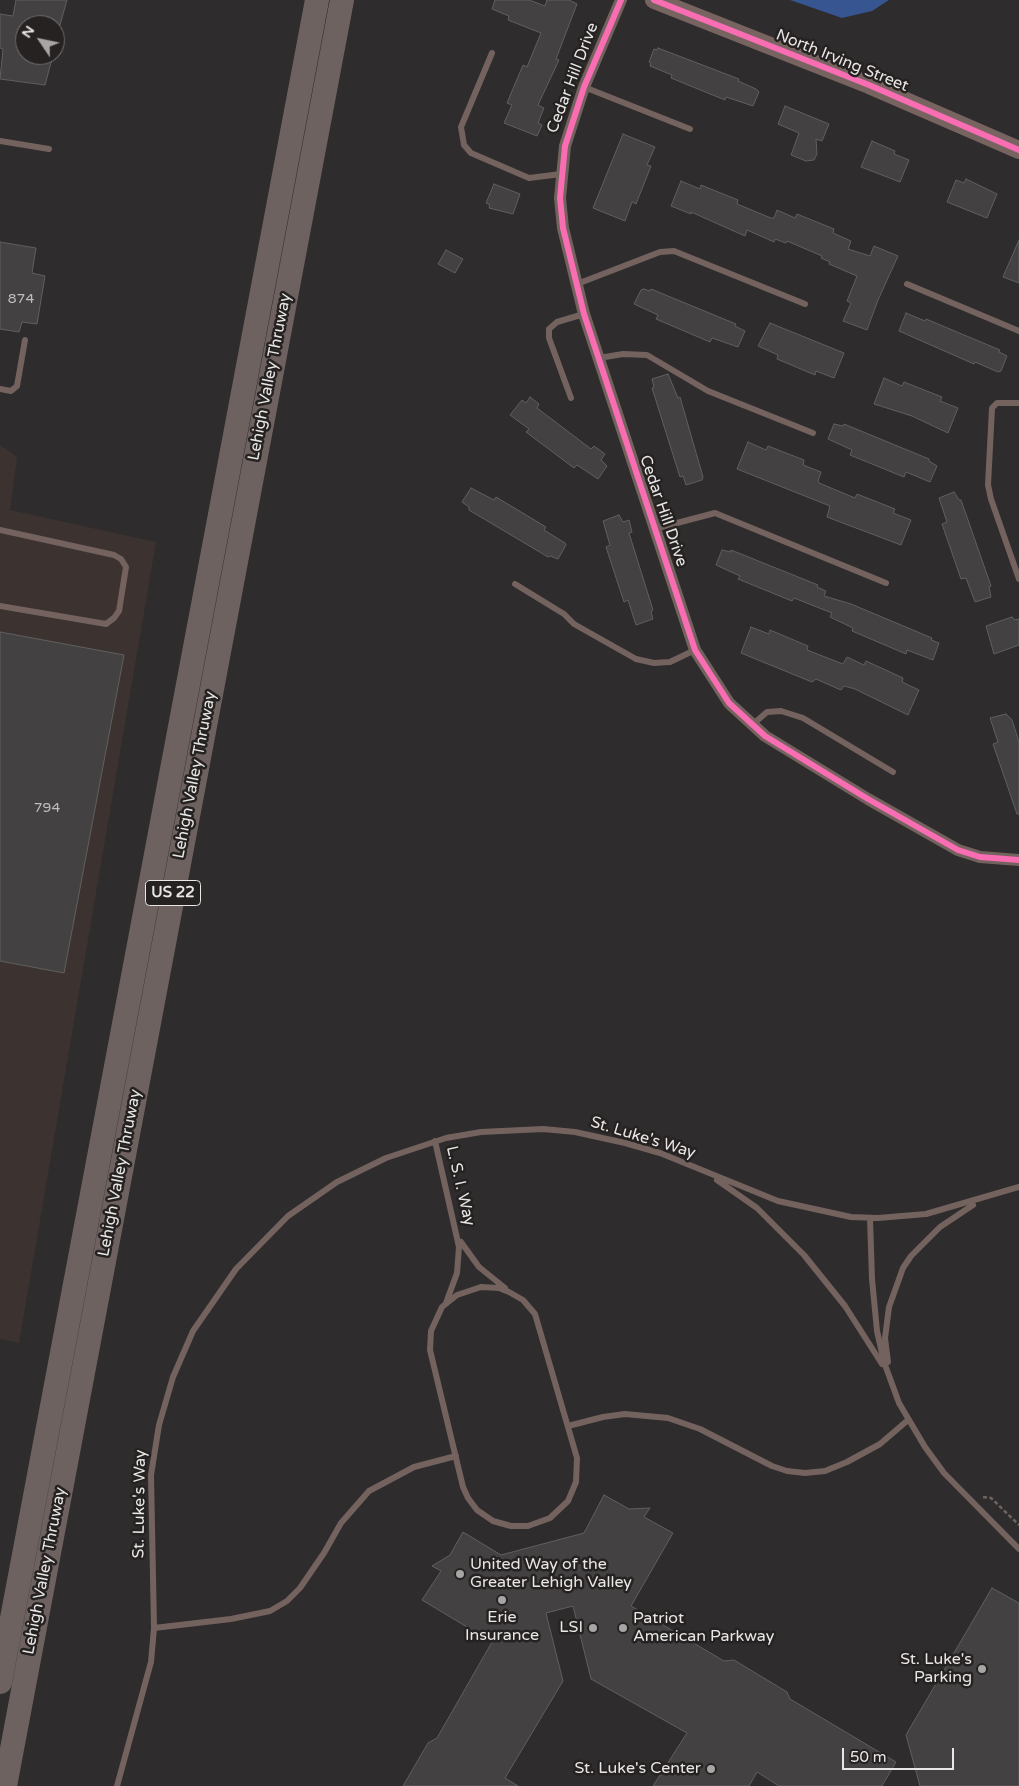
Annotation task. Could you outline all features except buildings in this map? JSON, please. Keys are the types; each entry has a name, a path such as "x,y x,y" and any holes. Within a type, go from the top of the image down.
{"highway":[{"name":"Lehigh Valley Thruway","path":"0,1682 317,0"},
{"name":"Lehigh Valley Thruway","path":"5,1786 342,0"}],"street":[{"name":"Cedar Hill Drive","path":"621,0 584,87 565,146 560,198 564,228 584,314 695,650 720,693 765,736 860,794 958,850 980,857 1019,860"},
{"name":"North Irving Street","path":"654,0 869,85 1019,150"}],"lane":[{"path":"492,53 460,127 464,145 471,153 529,178 561,174"},
{"path":"584,87 690,129"},
{"path":"0,141 49,149"},
{"path":"576,284 660,252 674,250 804,304"},
{"path":"906,284 1019,331"},
{"path":"571,398 548,338 549,329 557,322 584,314"},
{"path":"0,389 11,391 17,386 25,340"},
{"path":"599,358 623,354 647,355 708,391 813,433"},
{"path":"1019,403 998,403 992,408 988,485 990,499 1019,579"},
{"path":"654,528 715,512 886,584"},
{"path":"0,530 114,555 126,567 119,611 106,624 0,606"},
{"path":"515,584 564,614 574,624 636,659 654,663 670,662 695,650"},
{"path":"752,725 767,712 781,711 803,718 893,772"},
{"name":"St. Luke's Way","path":"117,1786 151,1662 154,1628 151,1492 155,1443 170,1384 193,1331 236,1268 288,1216 337,1182 386,1158 436,1141 481,1132 560,1130 610,1139 687,1164 759,1194 796,1206 838,1215 870,1218 926,1214 1019,1187"},
{"name":"L. S. I. Way","path":"436,1141 458,1237"},
{"path":"687,1164 712,1177 750,1203 801,1251 852,1317 881,1362 908,1420 940,1469 1019,1549"},
{"path":"892,1386 886,1338 889,1306 900,1276 911,1256 940,1227 964,1210 991,1196"},
{"path":"870,1218 872,1279 878,1331 884,1362 892,1386"},
{"path":"458,1237 467,1254 478,1266 530,1308 538,1322 577,1458 578,1476 568,1501 554,1515 532,1525 504,1525 492,1521 477,1510 465,1490 456,1456 430,1350 431,1331 450,1295 457,1272 458,1237"},
{"path":"442,1308 458,1295 478,1287 500,1288 513,1294"},
{"path":"568,1426 602,1417 625,1414 668,1418 700,1429 772,1466 787,1471 805,1473 825,1471 847,1462 880,1444 908,1420"},
{"path":"154,1628 231,1619 270,1611 287,1601 300,1588 324,1553 341,1523 369,1491 414,1467 456,1456"}],"path":[{"path":"975,1505 984,1496 990,1497 1019,1525"}],"shaded area":[{"path":"0,445 17,457 10,510 156,542 19,1343 0,1339"}],"water":[{"path":"790,0 889,0 872,11 842,18"}],"cycle path":[{"path":"621,0 584,87 565,146 560,198 563,228 584,314 695,650 729,703 765,736 868,799 958,850 980,857 1019,860"},
{"path":"654,0 869,85 1019,150"}],"place":[{"name":"United Way of the Greater Lehigh Valley","path":"460,1574"},
{"name":"Erie Insurance","path":"502,1600"},
{"name":"LSI","path":"593,1628"},
{"name":"Patriot American Parkway","path":"623,1628"},
{"name":"St. Luke's Parking","path":"982,1669"},
{"name":"St. Luke's Center","path":"711,1769"}]}
